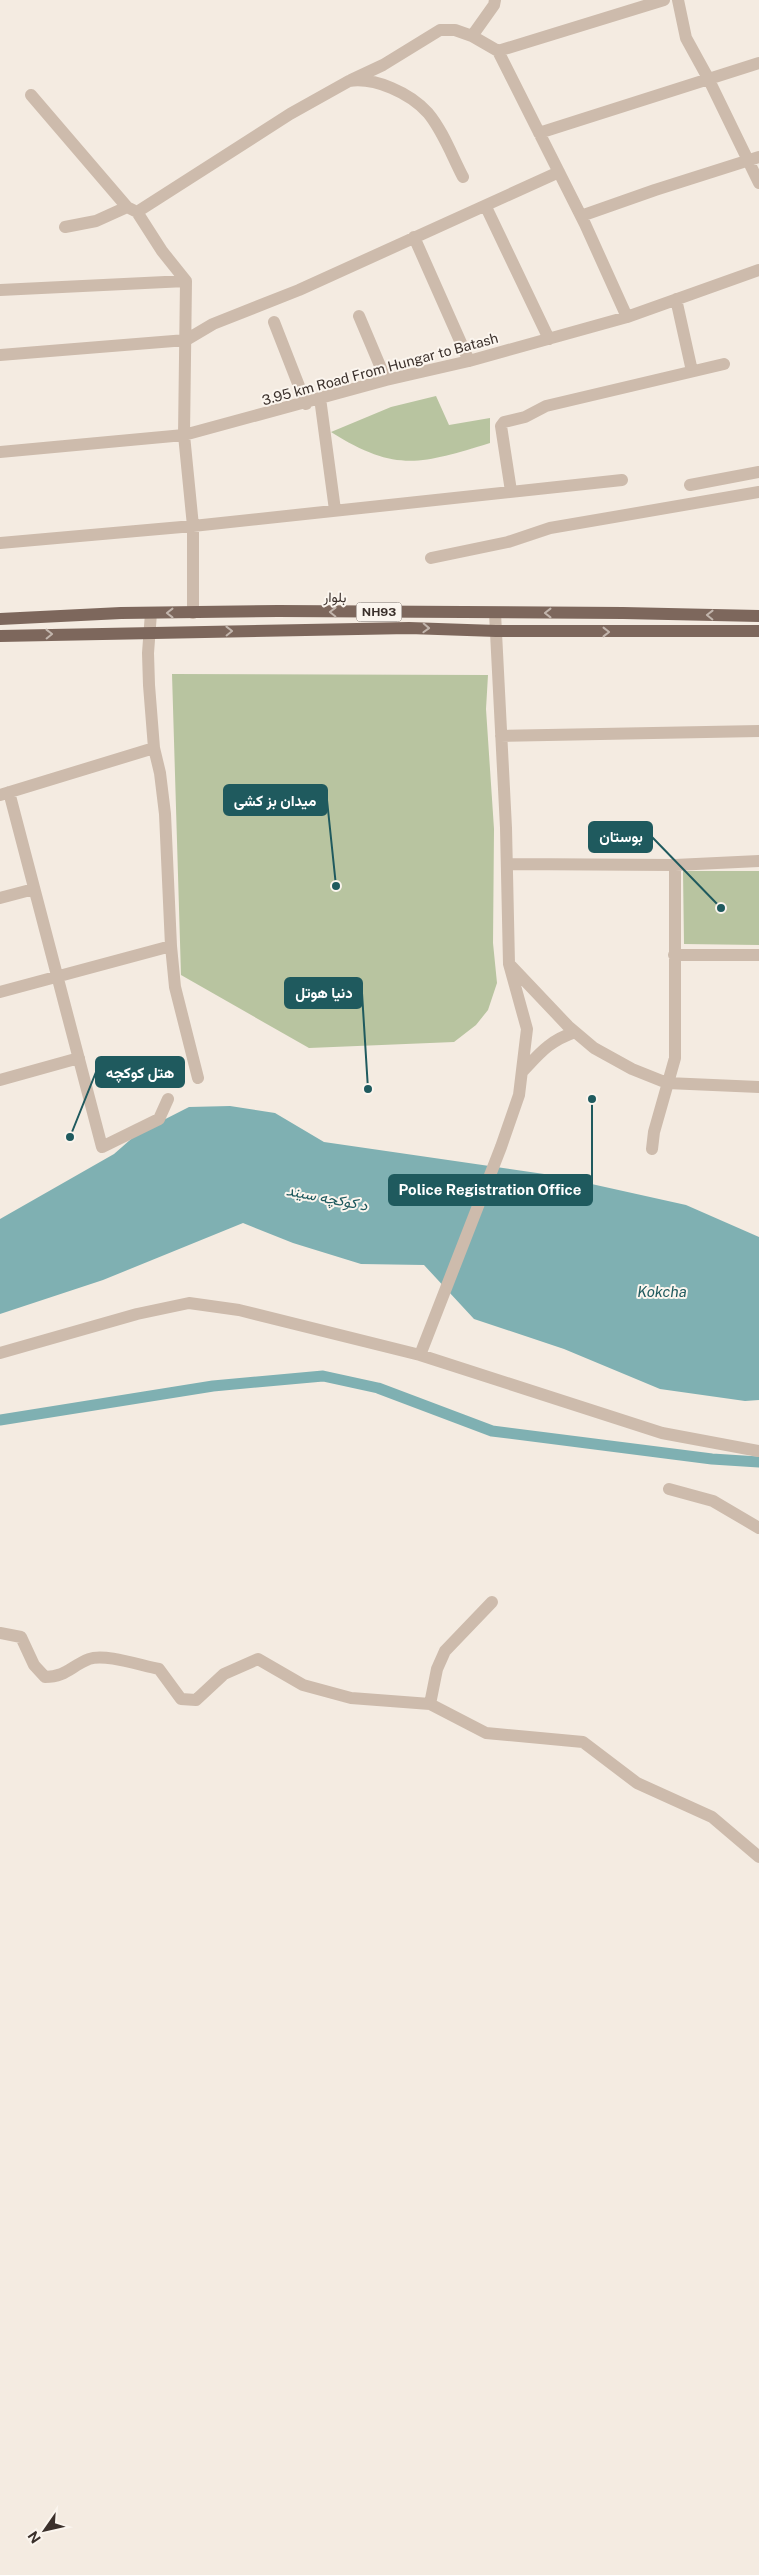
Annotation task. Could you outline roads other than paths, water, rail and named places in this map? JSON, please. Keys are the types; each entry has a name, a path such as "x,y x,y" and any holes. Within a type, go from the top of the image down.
{"main road":[{"name":"بلوار","path":"0,619 39,615 278,611 759,616"},
{"name":"NH93","path":"0,636 409,628 496,631 759,631"}],"street":[{"path":"472,36 494,5 495,0"},
{"path":"498,51 664,0"},
{"path":"678,0 686,38 754,159 759,183"},
{"path":"65,226 96,222 132,210 348,81 383,65 440,30 455,30 472,36 498,51 581,216 626,317"},
{"path":"539,132 759,63"},
{"path":"348,81 358,80 385,86 409,97 428,112 463,177"},
{"path":"31,95 132,210 186,281 184,435 192,526 193,613"},
{"path":"581,216 754,159"},
{"path":"0,355 186,340 213,324 300,290 414,237 486,207 559,172"},
{"path":"486,207 549,339"},
{"path":"414,237 469,361"},
{"name":"3.95 km Road From Hungar to Batash","path":"0,452 184,435 306,404 320,398 386,380 469,361 626,317 759,270"},
{"path":"0,290 186,281"},
{"path":"676,299 692,371"},
{"path":"358,316 386,380"},
{"path":"274,322 306,404"},
{"path":"511,491 501,426 504,422 526,418 546,406 724,364"},
{"path":"320,398 334,510"},
{"path":"690,485 759,472"},
{"path":"0,543 192,526 622,480"},
{"path":"431,558 508,542 550,528 759,492"},
{"path":"420,1355 501,1147 519,1095 528,1029 509,964 507,864 495,612"},
{"path":"151,613 148,654 154,748 166,814 171,946 176,987 198,1078"},
{"path":"501,736 759,731"},
{"path":"154,748 4,794 34,889 102,1147 159,1119 168,1099"},
{"path":"507,864 675,865 759,861"},
{"path":"652,1149 654,1132 675,1058 675,865"},
{"path":"0,898 34,889"},
{"path":"0,992 171,946"},
{"path":"674,955 759,955"},
{"path":"509,964 575,1032 602,1052 632,1069 667,1083 759,1087"},
{"path":"522,1072 545,1046 556,1038 575,1032"},
{"path":"0,1080 79,1058"},
{"path":"0,1353 137,1314 189,1303 239,1310 420,1355 662,1433 759,1451"},
{"path":"669,1489 713,1501 759,1528"},
{"path":"430,1704 437,1669 445,1650 492,1602"},
{"path":"0,1634 21,1638 34,1665 46,1677 59,1677 90,1659 111,1659 159,1669 181,1699 196,1700 224,1674 258,1659 302,1685 351,1698 430,1704 486,1734 583,1742 637,1783 712,1818 759,1857"}],"water":[{"name":"Kokcha","path":"230,1106 275,1113 324,1142 551,1175 686,1205 759,1237 759,1400 745,1401 660,1389 564,1349 474,1319 424,1265 361,1264 293,1243 243,1223 103,1280 0,1314 0,1219 114,1154 138,1133 189,1107"}],"waterway":[{"path":"0,1420 213,1386 323,1376 378,1388 492,1431 712,1459 759,1462"}],"place":[{"name":"میدان بز کشی","path":"336,886"},
{"name":"بوستان","path":"721,908"},
{"name":"دنیا هوتل","path":"368,1089"},
{"name":"Police Registration Office","path":"592,1099"},
{"name":"هتل کوکچه","path":"70,1137"}],"water label":[{"name":"د کوکچه سیند","path":"327,1198"}]}
